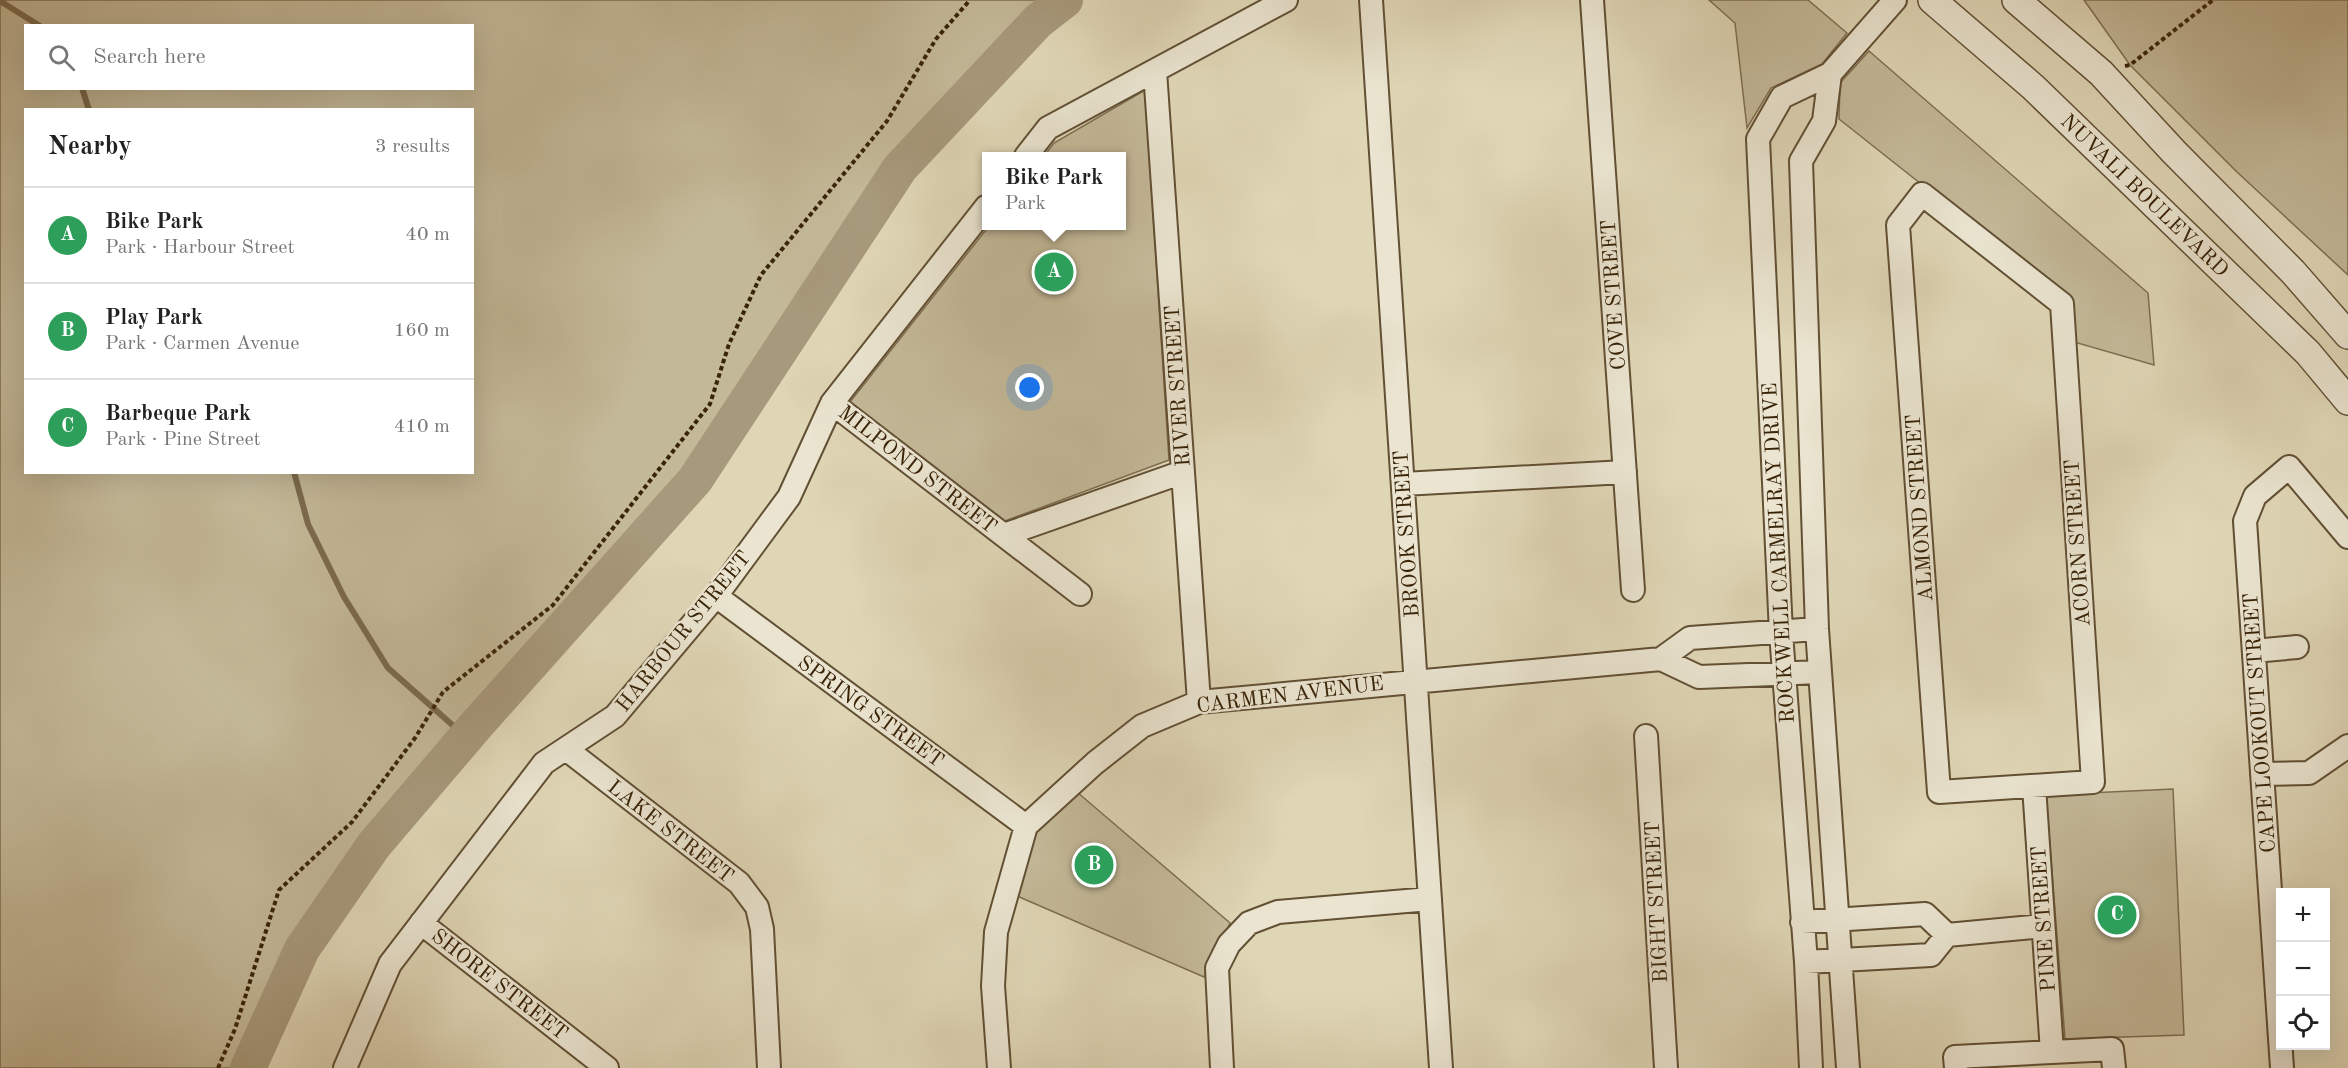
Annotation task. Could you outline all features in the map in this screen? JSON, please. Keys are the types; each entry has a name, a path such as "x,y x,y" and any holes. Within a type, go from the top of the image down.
{"street":[{"path":"1029,152 1048,128 1286,0"},
{"name":"BROOK STREET","path":"1371,0 1441,1068"},
{"name":"COVE STREET","path":"1592,0 1633,590"},
{"name":"ROCKWELL CARMELRAY DRIVE","path":"1811,1068 1806,962 1781,633 1758,139 1782,98 1830,74 1895,0"},
{"name":"NUVALI BOULEVARD","path":"1932,0 2033,87 2308,353 2348,400"},
{"path":"2016,0 2101,73 2174,152 2293,272 2348,335"},
{"name":"RIVER STREET","path":"1155,70 1199,702"},
{"name":"ROCKWELL CARMELRAY DRIVE","path":"1830,74 1824,121 1801,161 1817,629 1848,1068"},
{"name":"ALMOND STREET","path":"2034,786 1939,792 1898,225 1922,194 2062,304"},
{"name":"HARBOUR STREET","path":"345,1068 390,964 421,922 544,763 615,716 716,596 789,497 832,403 982,213"},
{"name":"ACORN STREET","path":"2034,786 2093,782 2062,304"},
{"name":"MILPOND STREET","path":"832,403 1080,594"},
{"name":"CAPE LOOKOUT STREET","path":"2282,1068 2245,521 2254,496 2289,467 2348,537"},
{"name":"MILPOND STREET","path":"1004,535 1183,472"},
{"path":"1402,484 1625,472"},
{"name":"SPRING STREET","path":"716,596 1026,826"},
{"name":"CARMEN AVENUE","path":"1026,826 1095,763 1142,726 1199,702 1661,658 1690,638 1817,629"},
{"path":"2254,651 2297,647"},
{"path":"1661,658 1699,677 1820,672"},
{"name":"BIGHT STREET","path":"1646,736 1666,1068"},
{"path":"2262,774 2309,773 2348,746"},
{"name":"LAKE STREET","path":"566,749 739,883 757,907 762,929 769,1068"},
{"name":"PINE STREET","path":"2034,786 2052,1052"},
{"path":"999,1068 993,986 996,932 1026,826"},
{"path":"1222,1068 1217,968 1229,944 1249,923 1278,912 1430,899"},
{"path":"1802,922 1925,914 1947,934 2043,926"},
{"name":"SHORE STREET","path":"421,922 607,1068"},
{"path":"1806,962 1931,955 1947,934"},
{"path":"1956,1063 2052,1052 2113,1059"}],"path":[{"path":"218,1068 235,1029 279,890 352,822 415,738 443,692 553,605 710,404 729,344 761,275 887,121 936,39 970,0"},
{"path":"2101,73 2130,64 2213,0"}],"shaded area":[{"path":"0,0 1065,0 1038,21 900,168 695,480 466,737 374,845 302,949 248,1068 0,1068"},
{"path":"1709,0 1808,0 1847,33 1822,64 1771,88 1747,128 1735,23"},
{"path":"2084,0 2348,0 2348,275 2237,172 2130,65"},
{"path":"1869,51 2148,293 2154,365 2074,342 2070,302 1839,119 1840,83"},
{"path":"1145,90 1169,460 1005,521 850,402 986,230 1126,230 1126,152 1047,152 1054,143"},
{"path":"2173,789 2184,1035 2065,1039 2046,795"},
{"path":"1077,792 1230,923 1204,977 1017,896 1034,834"}],"waterway":[{"path":"248,1068 302,949 374,845 478,723 695,480 900,168 1038,21 1065,0"},
{"path":"0,1 37,24"},
{"path":"83,90 88,108"},
{"path":"295,474 308,524 344,597 388,668 466,737"}],"place":[{"name":"Bike Park","path":"1054,272"},
{"name":"Play Park","path":"1094,865"},
{"name":"Barbeque Park","path":"2117,915"}]}
